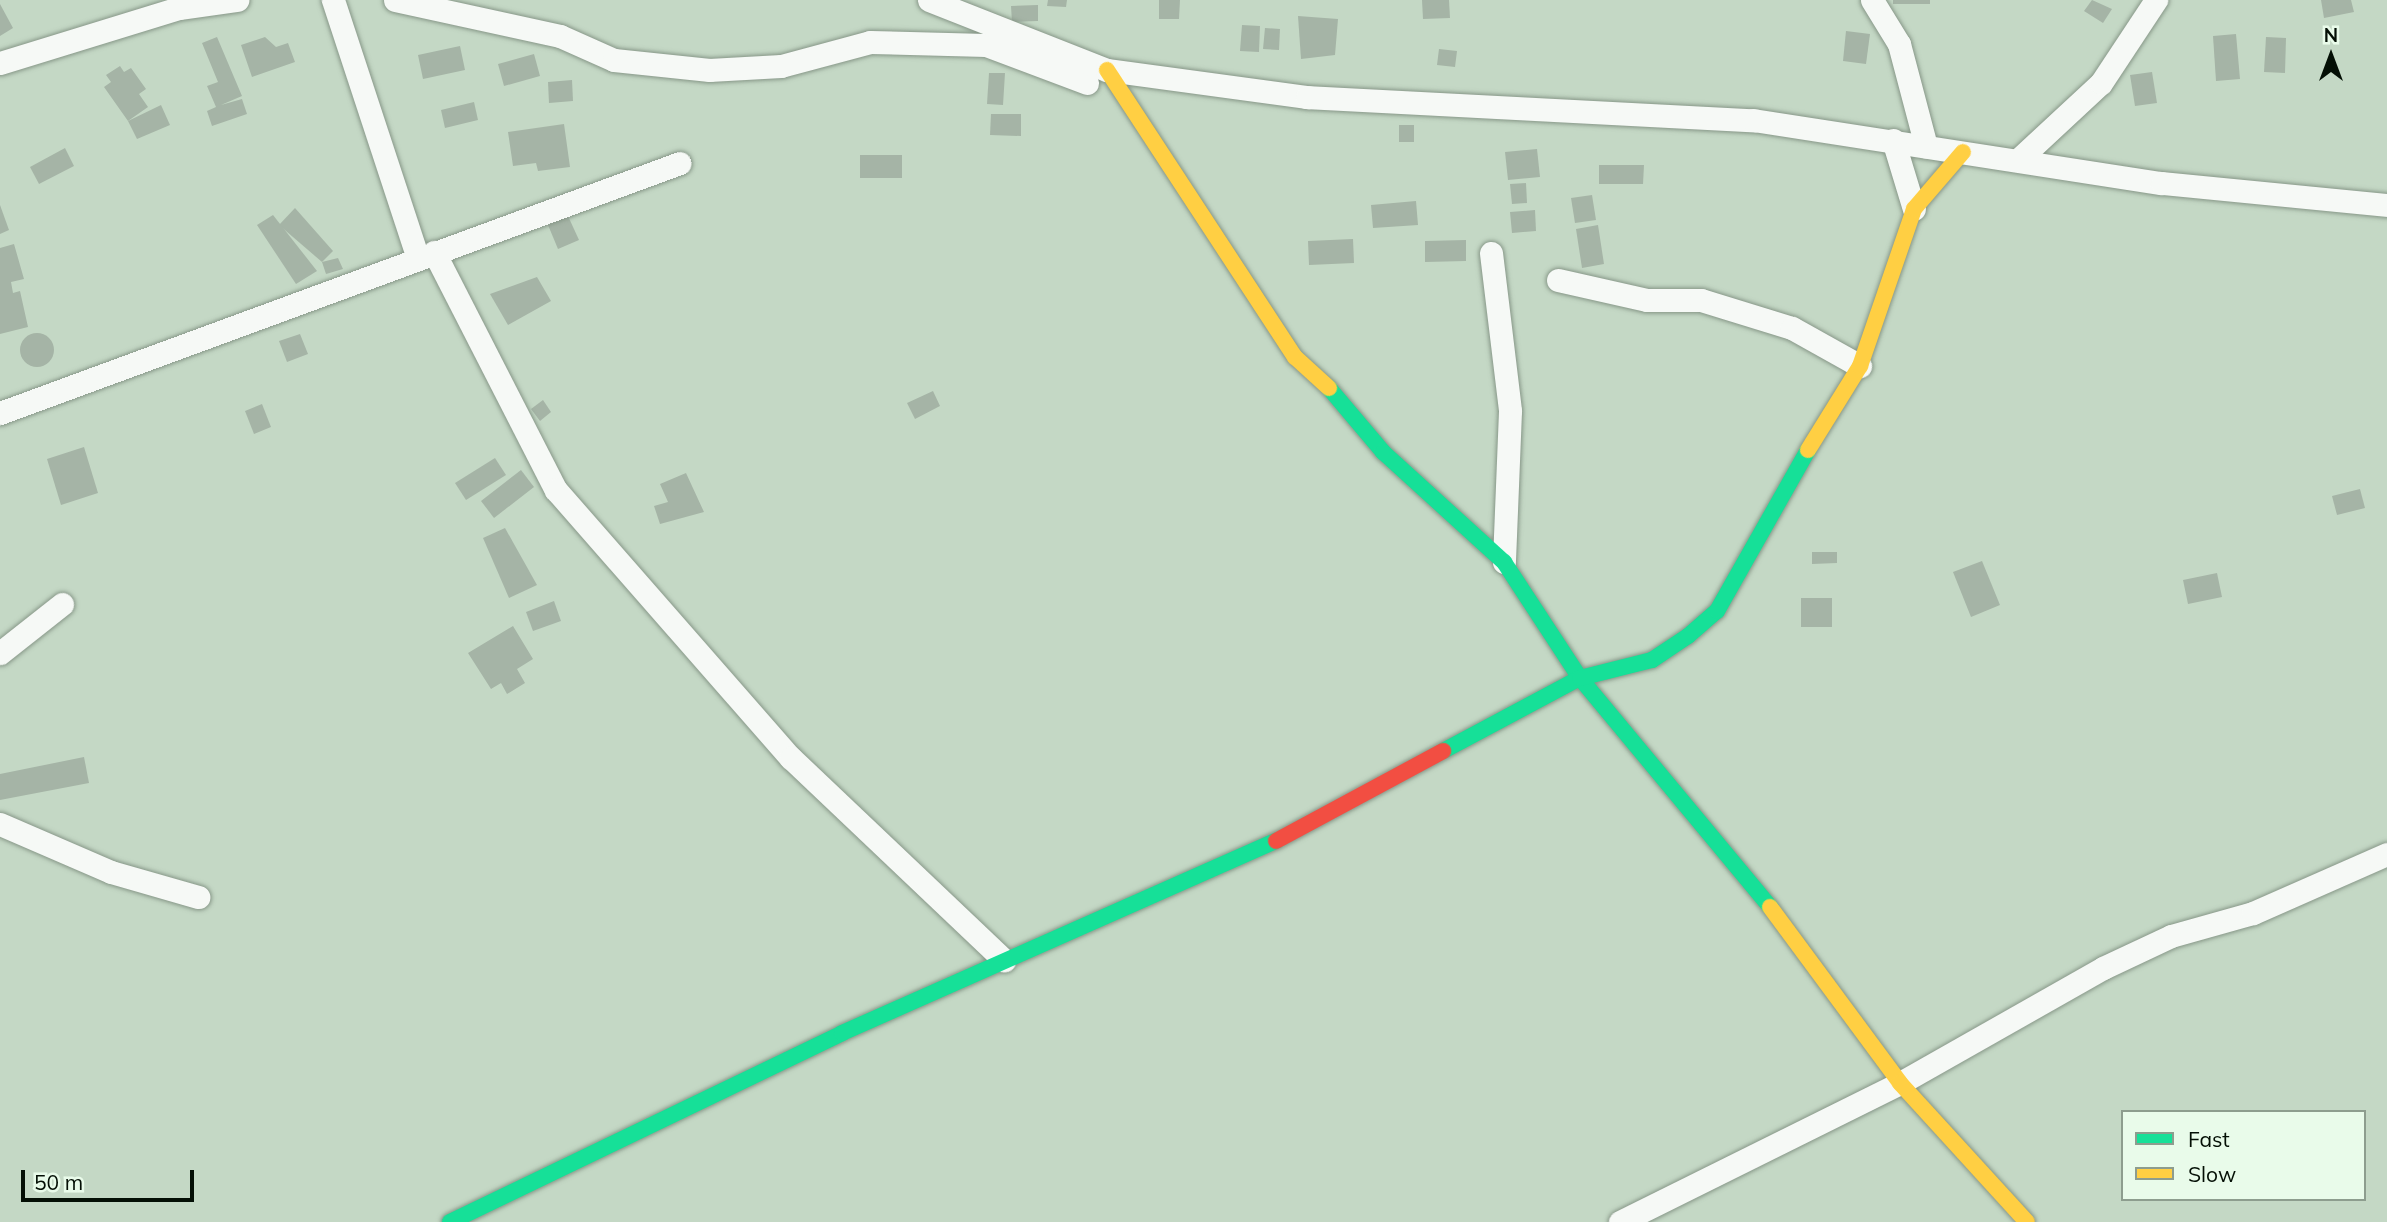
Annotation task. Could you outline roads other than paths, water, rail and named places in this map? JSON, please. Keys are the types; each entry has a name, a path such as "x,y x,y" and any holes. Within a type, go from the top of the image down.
{"street":[{"path":"0,63 179,8 237,0"},
{"path":"333,0 426,255 556,490 791,758 1004,960"},
{"path":"395,0 560,36 614,60 709,70 781,66 870,42 986,46 1087,83"},
{"path":"929,0 1107,70 1307,97 1753,120 2162,183 2387,205"},
{"path":"1872,0 1899,44 1926,146"},
{"path":"2018,160 2101,83 2156,0"},
{"path":"1107,70 1295,358 1344,402 1383,452 1504,562 1580,678 1797,940 1900,1083 2027,1222"},
{"path":"1893,140 1914,209"},
{"path":"450,1222 1004,960 1246,857 1580,678 1652,660 1717,611 1754,537 1860,366 1914,209 1963,152"},
{"path":"0,413 680,163"},
{"path":"1491,253 1510,411 1504,562"},
{"path":"1558,280 1647,300 1701,300 1792,328 1860,366"},
{"path":"0,653 62,604"},
{"path":"0,824 111,872 198,897"},
{"path":"1620,1222 1900,1083 2171,936 2253,913 2387,854"}]}
